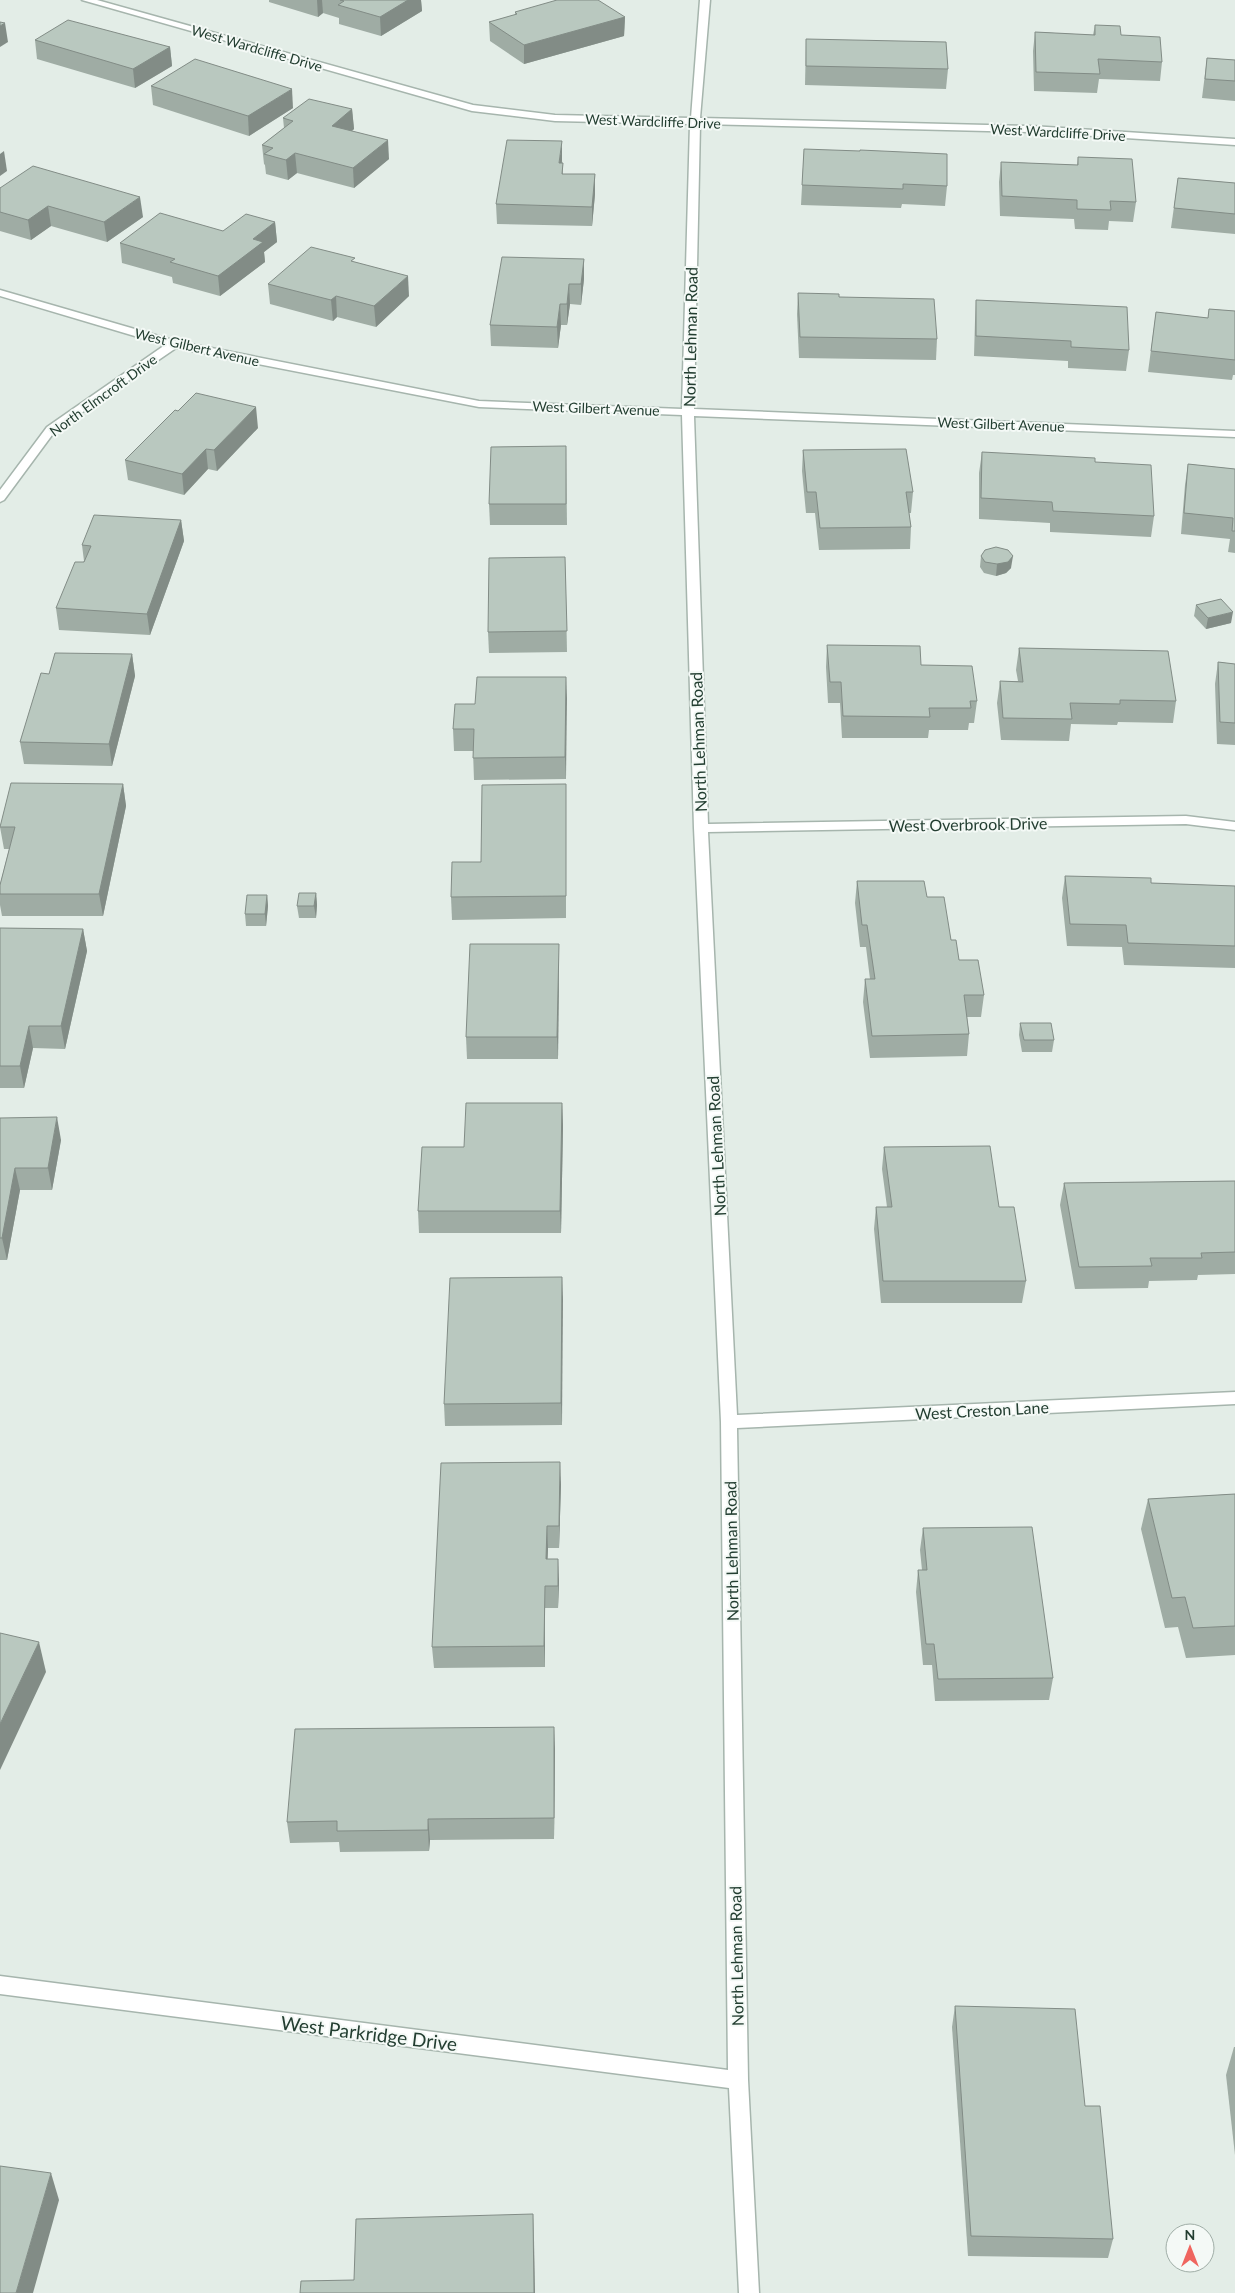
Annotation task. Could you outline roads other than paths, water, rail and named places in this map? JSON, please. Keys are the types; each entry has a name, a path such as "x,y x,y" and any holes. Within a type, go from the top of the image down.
{"street":[{"name":"West Wardcliffe Drive","path":"87,0 472,108 555,118 695,123 1031,129 1235,142"},
{"name":"North Lehman Road","path":"705,0 695,123 688,412 701,828 730,1422 738,2080 749,2293"},
{"name":"West Gilbert Avenue","path":"0,292 174,344 478,404 1235,434"},
{"name":"North Elmcroft Drive","path":"0,498 51,429 174,344"},
{"name":"West Overbrook Drive","path":"701,828 1186,820 1235,826"},
{"name":"West Creston Lane","path":"730,1422 1235,1398"},
{"name":"West Parkridge Drive","path":"0,1985 738,2080"}]}
